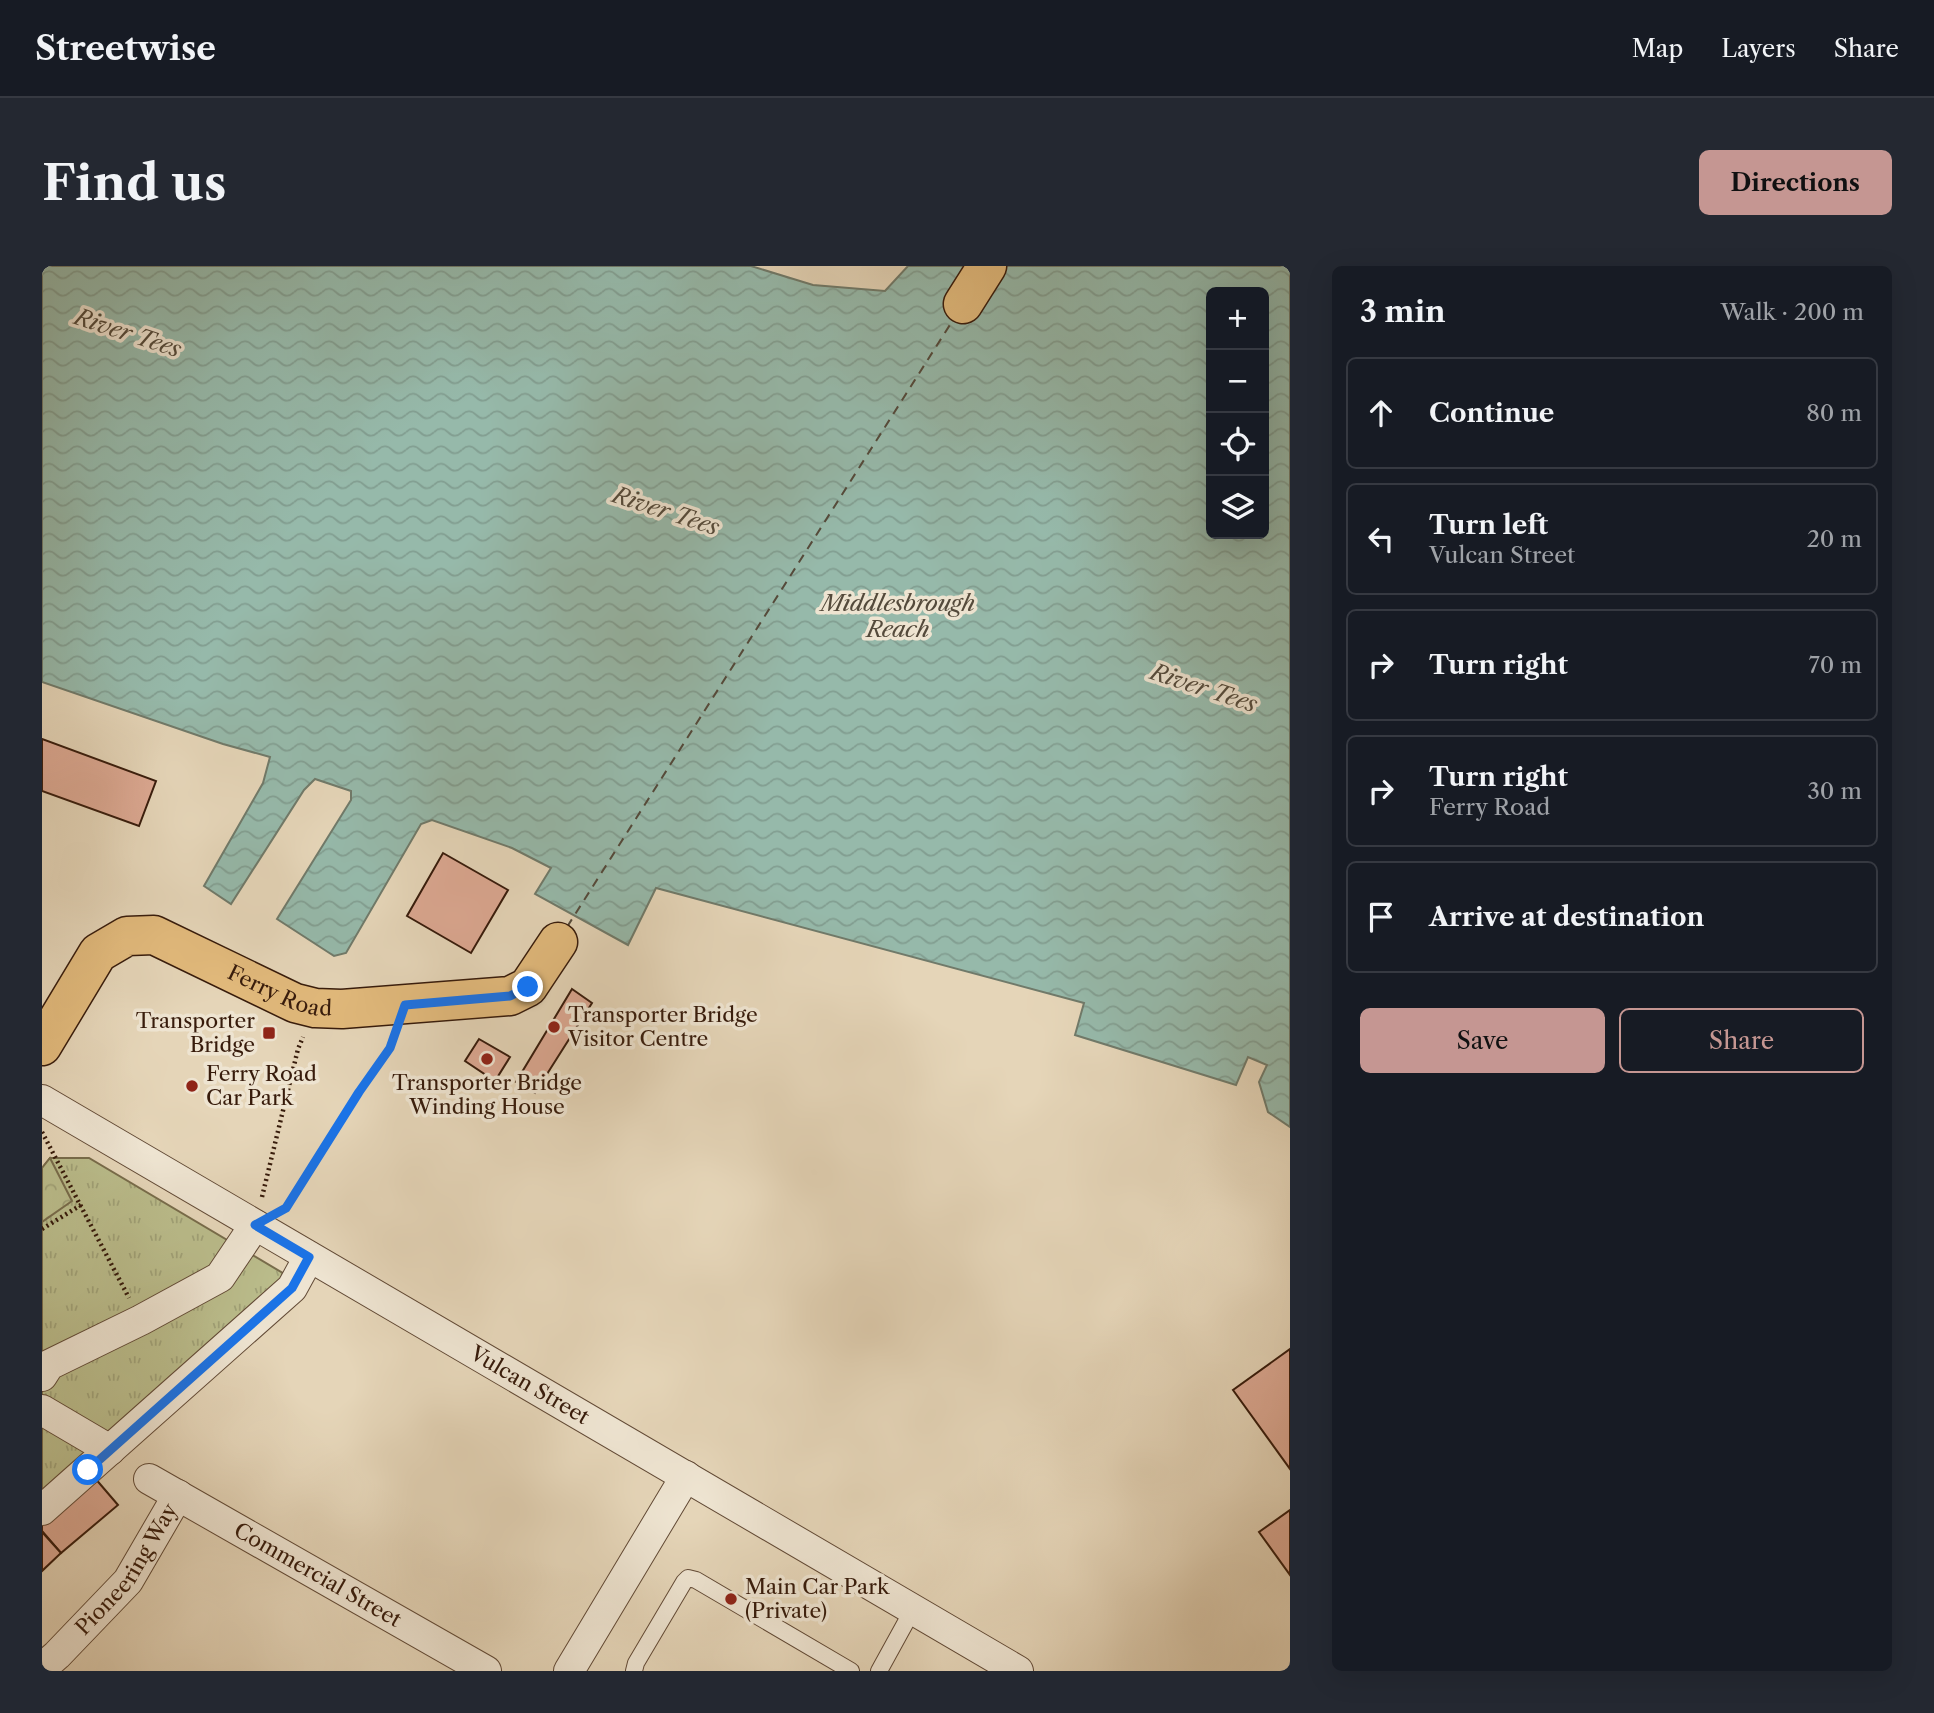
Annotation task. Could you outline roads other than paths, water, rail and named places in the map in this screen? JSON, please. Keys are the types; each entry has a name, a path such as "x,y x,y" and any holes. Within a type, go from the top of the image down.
{"main road":[{"path":"963,304 987,266"},
{"name":"Ferry Road","path":"42,1046 98,953 127,936 154,935 295,1003 315,1008 342,1009 510,996 528,987 558,942"}],"street":[{"name":"Vulcan Street","path":"42,1101 1018,1671"},
{"path":"42,1376 49,1365 220,1277 255,1225"},
{"path":"42,1510 292,1288 309,1257"},
{"path":"42,1410 110,1450"},
{"path":"569,1671 686,1476"},
{"name":"Commercial Street","path":"149,1479 486,1671"},
{"name":"Pioneering Way","path":"42,1668 128,1581 178,1495"}],"lane":[{"path":"634,1671 636,1663 688,1578 696,1580 849,1671"},
{"path":"879,1671 912,1611"}],"water":[{"name":"Middlesbrough Reach","path":"42,266 751,266 813,285 885,291 908,266 1290,266 1290,1127 1268,1112 1259,1082 1267,1065 1248,1057 1236,1085 1075,1035 1084,1003 656,888 628,945 535,894 551,868 512,848 432,820 421,824 346,953 334,956 277,919 351,800 351,791 315,779 304,790 231,904 204,886 263,783 270,757 223,744 42,682"}],"place":[{"name":"Transporter Bridge Visitor Centre","path":"554,1027"},
{"name":"Transporter Bridge","path":"269,1033"},
{"name":"Transporter Bridge Winding House","path":"487,1059"},
{"name":"Ferry Road Car Park","path":"192,1086"},
{"name":"Main Car Park (Private)","path":"731,1599"}],"water label":[{"name":"River Tees","path":"128,333"},
{"name":"River Tees","path":"666,511"},
{"name":"River Tees","path":"1204,688"}]}
